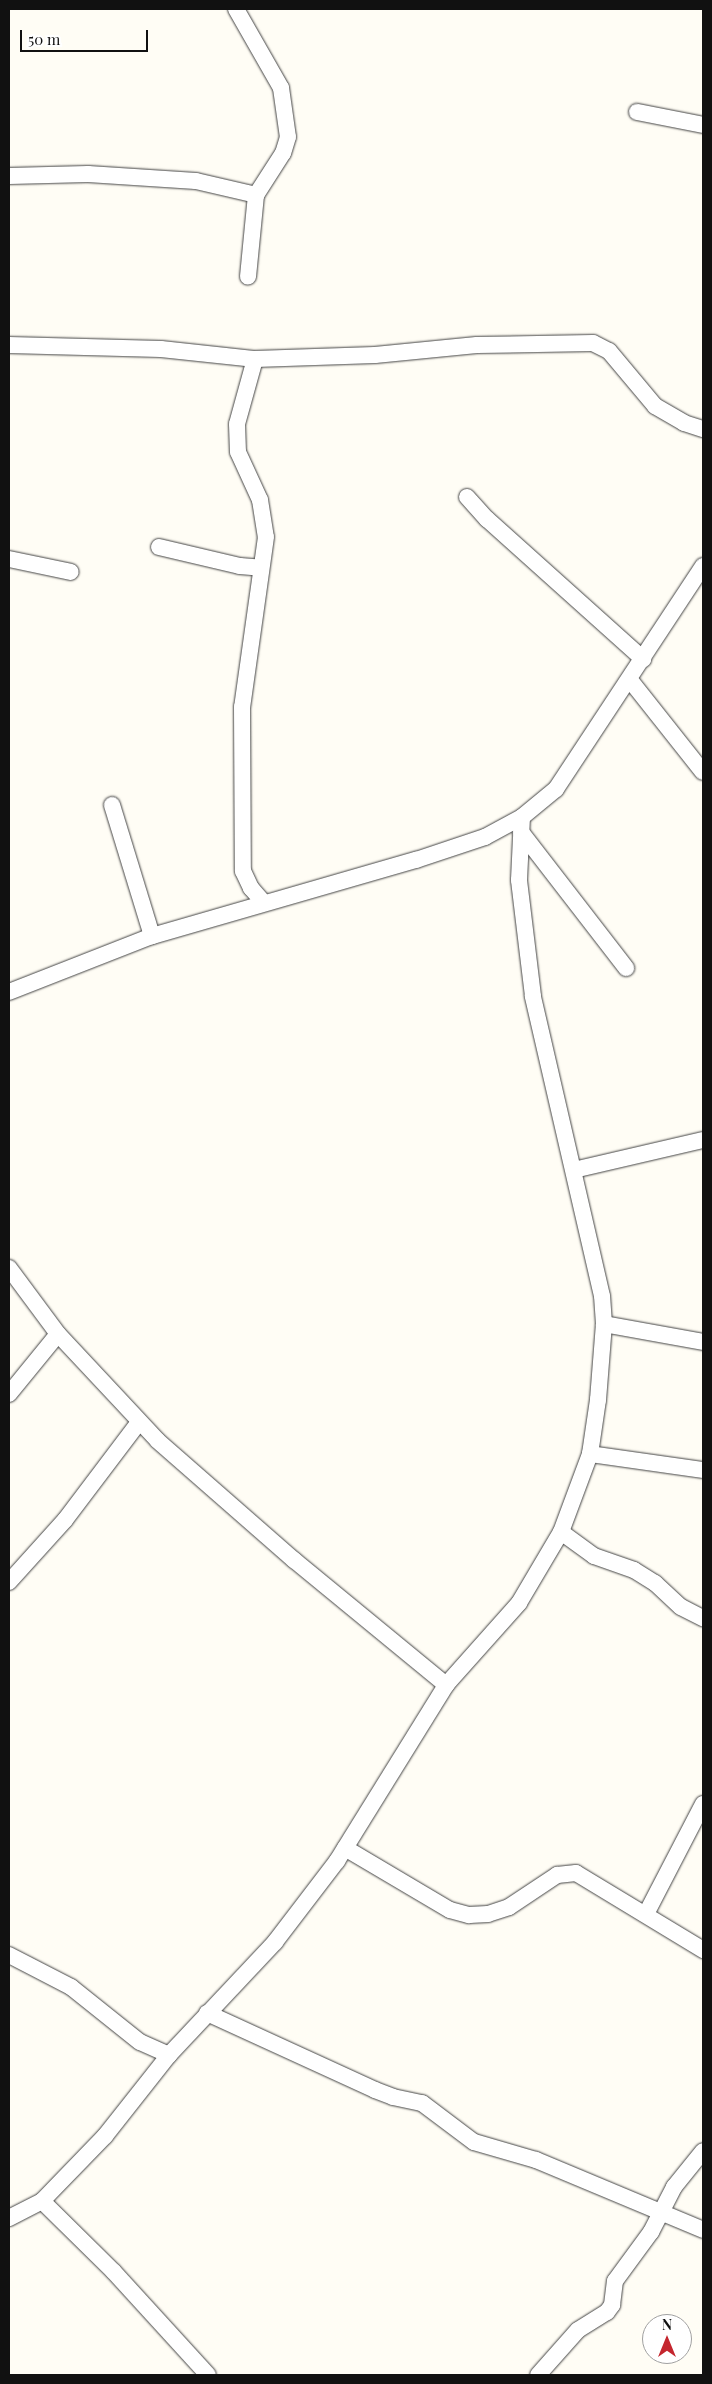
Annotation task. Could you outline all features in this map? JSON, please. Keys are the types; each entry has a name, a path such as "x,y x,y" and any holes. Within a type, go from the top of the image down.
{"street":[{"path":"236,9 281,88 287,113 288,138 283,153 256,195 248,277"},
{"path":"637,112 703,125"},
{"path":"9,176 88,174 187,180 256,195"},
{"path":"9,346 161,349 255,359 375,355 477,346 602,345 655,406 684,423 703,429"},
{"path":"255,359 237,424 238,452 264,518 266,536 242,707 243,871 264,903"},
{"path":"467,497 494,525 644,659"},
{"path":"159,547 240,566 261,568"},
{"path":"9,559 71,572"},
{"path":"9,992 152,936 442,851 521,825 556,789 644,659 703,566"},
{"path":"630,680 703,772"},
{"path":"112,805 152,936"},
{"path":"521,825 626,968"},
{"path":"9,2218 42,2201 105,2136 169,2054 275,1942 345,1848 446,1685 519,1603 560,1532 590,1454 604,1324 602,1296 533,996 519,880 521,825"},
{"path":"574,1170 703,1140"},
{"path":"9,1268 58,1334 139,1422 294,1560 446,1685"},
{"path":"604,1324 703,1342"},
{"path":"9,1394 58,1334"},
{"path":"9,1582 65,1520 139,1422"},
{"path":"590,1454 703,1470"},
{"path":"560,1532 594,1556 634,1570 655,1583 680,1607 703,1618"},
{"path":"646,1914 703,1804"},
{"path":"345,1848 450,1910 469,1915 488,1914 509,1907 556,1875 576,1873 703,1950"},
{"path":"9,1955 71,1987 140,2042 169,2054"},
{"path":"207,2012 393,2098 422,2102 474,2142 536,2160 703,2230"},
{"path":"538,2375 578,2330 612,2305 615,2282 662,2213 674,2187 703,2152"},
{"path":"42,2201 114,2272 208,2375"}]}
